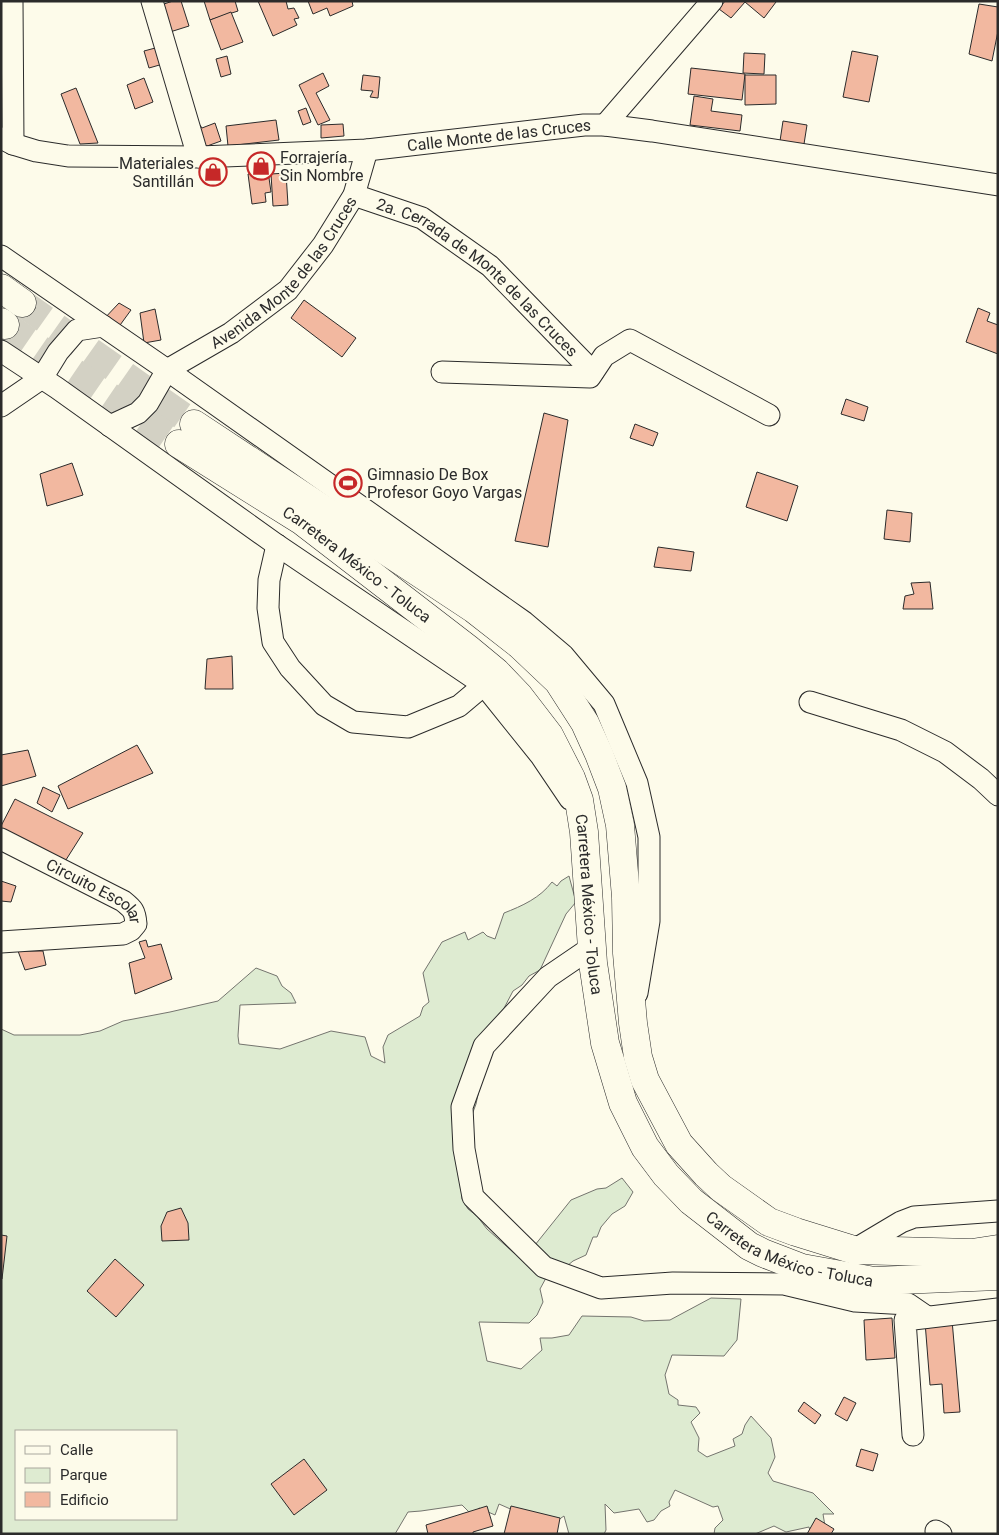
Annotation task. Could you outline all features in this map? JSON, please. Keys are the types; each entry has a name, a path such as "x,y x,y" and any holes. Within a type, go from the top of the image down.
{"main road":[{"name":"Carretera México - Toluca","path":"998,1249 972,1253 854,1250 769,1222 721,1188 706,1174 679,1144 645,1080 638,1057 627,953 626,898 620,825 612,788 599,754 585,723 558,681 520,645 474,609 186,434 496,672 519,696 549,735 571,778 579,800 592,947 605,1044 623,1103 645,1147 666,1175 691,1201 749,1246 776,1259 802,1268 874,1281 998,1276"}],"street":[{"path":"7,141 12,1"},
{"path":"152,1 196,150 200,157"},
{"path":"605,125 712,1"},
{"name":"Calle Monte de las Cruces","path":"7,141 36,151 68,156 200,157 367,150 584,125 605,125 662,132 998,185"},
{"name":"Avenida Monte de las Cruces","path":"167,370 231,333 288,290 323,246 354,195 367,150"},
{"name":"2a. Cerrada de Monte de las Cruces","path":"354,195 422,218 490,266 593,372"},
{"path":"1,256 167,370 524,622 563,655 604,704 637,783 649,837 649,921 633,1023"},
{"path":"1,406 42,378 58,352 77,330 103,326"},
{"path":"3,333 42,378 277,545 484,685 541,756 582,818"},
{"name":"2a. Cerrada de Monte de las Cruces","path":"442,372 590,377 604,356 630,340 769,415"},
{"path":"110,426 138,413 148,403 167,370"},
{"path":"277,545 269,580 268,608 273,642 290,668 324,705 353,722 408,727 459,706 484,685"},
{"path":"810,702 902,730 945,752 981,779 998,795"},
{"name":"Circuito Escolar","path":"1,840 123,901 132,908 136,924 131,930 123,934 1,942"},
{"path":"592,947 548,977 484,1046 462,1106 464,1149 473,1197 544,1267 601,1288 673,1283 784,1284 855,1301 908,1304 927,1317"},
{"path":"854,1250 901,1222 914,1217 998,1211"},
{"path":"913,1435 905,1320 998,1309"}],"green space":[{"path":"569,876 576,902 566,914 540,970 529,976 522,985 513,991 491,1033 476,1104 459,1150 462,1199 468,1209 477,1216 487,1229 514,1253 535,1245 571,1200 597,1189 606,1188 622,1178 633,1192 625,1206 612,1214 601,1227 597,1237 593,1237 586,1255 573,1261 555,1276 552,1267 540,1289 543,1302 537,1315 529,1323 479,1322 487,1361 521,1369 542,1350 540,1338 569,1335 582,1316 631,1317 644,1321 670,1320 711,1298 741,1299 737,1340 724,1356 672,1355 665,1375 669,1394 678,1400 678,1405 696,1407 700,1413 691,1422 699,1438 698,1451 707,1457 735,1446 733,1439 742,1434 751,1416 771,1438 775,1457 768,1473 773,1481 813,1493 834,1514 823,1514 825,1526 810,1531 809,1527 786,1532 774,1526 755,1534 714,1534 715,1528 723,1520 718,1506 713,1507 675,1490 669,1502 670,1506 661,1511 654,1520 647,1522 639,1509 614,1513 605,1504 606,1530 604,1534 569,1534 564,1516 549,1526 499,1504 495,1515 479,1508 473,1516 462,1505 408,1512 395,1534 1,1534 1,1029 14,1035 80,1035 100,1031 123,1021 218,1001 256,968 277,976 282,986 291,993 296,1003 240,1005 239,1044 280,1049 331,1031 365,1037 371,1056 385,1063 383,1047 388,1035 420,1016 423,1007 429,1002 423,973 442,942 465,932 468,940 483,932 495,939 504,913 536,897 552,882 557,886"}],"building":[{"path":"173,1 181,1 189,26 170,32 161,5"},
{"path":"204,1 235,1 238,11 210,20"},
{"path":"258,1 286,1 288,9 294,8 299,18 294,19 297,25 273,36"},
{"path":"308,1 352,1 353,6 330,16 327,8 313,14"},
{"path":"725,1 776,2 764,18 745,2 731,18 719,9"},
{"path":"979,4 998,7 998,31 992,61 969,54"},
{"path":"231,12 243,42 221,50 210,20"},
{"path":"159,47 163,64 149,68 144,51"},
{"path":"852,51 878,56 869,102 843,97"},
{"path":"744,53 765,54 764,74 743,73"},
{"path":"227,56 231,74 221,77 216,59"},
{"path":"691,68 745,74 742,100 688,94"},
{"path":"323,73 329,86 316,93 330,120 318,125 299,85"},
{"path":"363,75 380,77 378,98 370,97 373,91 361,90"},
{"path":"745,75 776,75 776,104 745,105"},
{"path":"144,78 153,102 135,109 127,85"},
{"path":"76,88 98,143 80,144 61,94"},
{"path":"694,96 713,99 711,111 742,115 740,131 690,125"},
{"path":"306,108 311,122 303,125 298,111"},
{"path":"195,118 202,128 215,123 221,141 196,150"},
{"path":"276,120 279,140 228,146 226,126"},
{"path":"783,121 807,125 804,144 780,141"},
{"path":"343,124 344,136 321,138 321,125"},
{"path":"268,171 271,192 265,193 266,202 252,204 248,174"},
{"path":"286,173 288,205 273,206 271,174"},
{"path":"304,300 356,338 342,357 291,318"},
{"path":"119,303 131,310 115,332 102,321"},
{"path":"978,308 990,313 987,321 998,325 998,354 966,342"},
{"path":"155,309 161,340 144,343 140,313"},
{"path":"846,399 868,407 864,421 841,414"},
{"path":"544,413 568,420 548,547 515,541"},
{"path":"635,424 658,433 653,446 630,438"},
{"path":"72,463 83,495 47,506 40,474"},
{"path":"757,472 798,486 787,521 746,507"},
{"path":"887,510 912,513 910,542 884,539"},
{"path":"658,547 694,552 691,571 654,567"},
{"path":"930,582 933,609 903,609 905,596 914,594 911,583"},
{"path":"232,656 233,689 205,689 207,659"},
{"path":"137,745 153,773 68,809 58,786"},
{"path":"28,750 36,776 1,786 1,755"},
{"path":"43,787 60,795 52,812 37,803"},
{"path":"15,799 83,833 64,863 1,831 1,826"},
{"path":"1,881 16,886 11,902 1,901"},
{"path":"146,940 148,947 161,944 172,979 135,994 129,963 145,958 139,942"},
{"path":"18,951 43,951 46,965 25,970"},
{"path":"181,1208 188,1223 189,1240 162,1241 161,1226 167,1212"},
{"path":"1,1235 7,1236 2,1279 1,1279"},
{"path":"115,1259 144,1285 116,1317 87,1291"},
{"path":"892,1318 895,1358 866,1360 864,1320"},
{"path":"952,1320 960,1412 944,1413 942,1384 930,1385 925,1322"},
{"path":"844,1397 856,1403 847,1421 835,1414"},
{"path":"804,1402 821,1415 815,1424 798,1411"},
{"path":"861,1449 878,1454 873,1471 856,1466"},
{"path":"304,1459 327,1490 294,1515 271,1484"},
{"path":"487,1506 493,1526 473,1532 473,1534 428,1534 426,1525"},
{"path":"511,1506 560,1518 557,1534 504,1534"},
{"path":"816,1518 834,1529 831,1534 807,1534"}],"tunnel":[{"path":"22,303 194,424"},
{"path":"5,325 179,444"}],"place":[{"name":"Forrajería Sin Nombre","path":"261,166"},
{"name":"Materiales Santillán","path":"213,172"},
{"name":"Gimnasio De Box Profesor Goyo Vargas","path":"348,483"}]}
